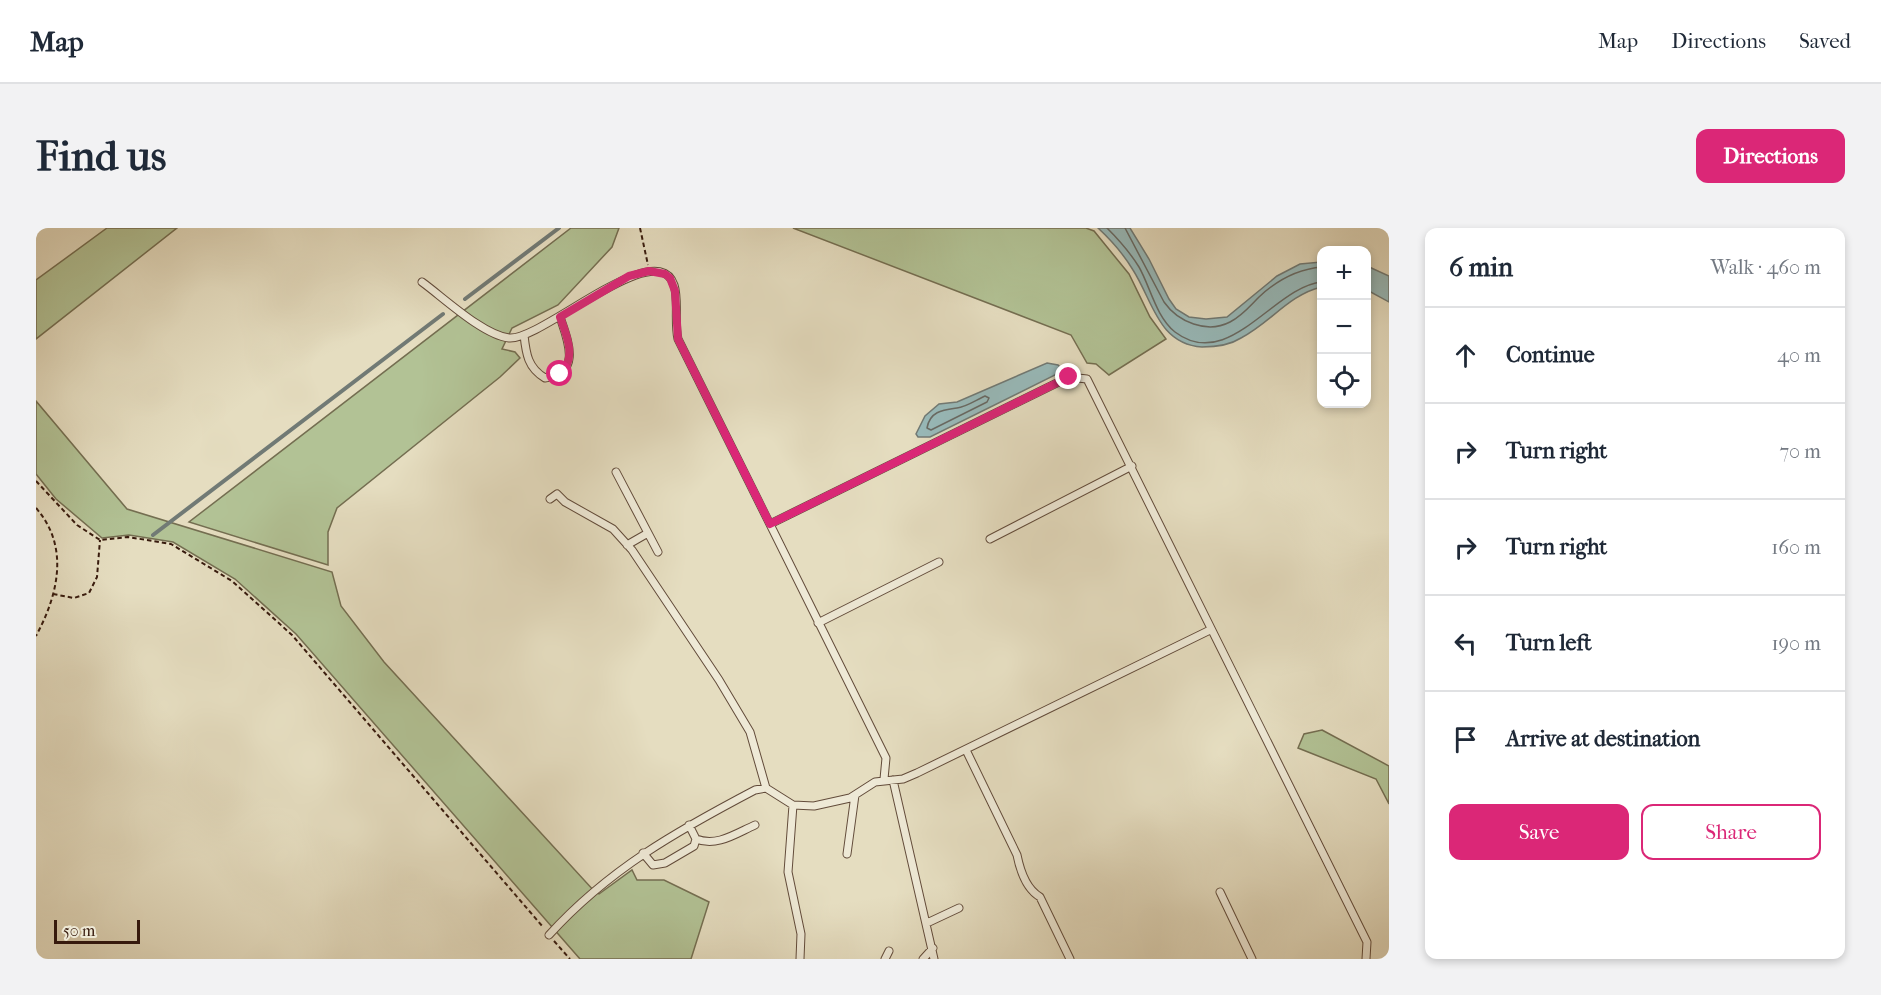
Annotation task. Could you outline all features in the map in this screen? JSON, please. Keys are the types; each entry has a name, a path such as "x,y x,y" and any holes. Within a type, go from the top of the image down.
{"lane":[{"path":"422,282 491,333 512,338 524,335 560,317 629,276 649,271 665,274 674,284 678,339 886,758 884,779"},
{"path":"524,335 530,365 535,372 545,378 560,374 569,363 570,351 560,317"},
{"path":"770,524 1073,376 1084,378 1091,385 1132,466 1210,630 1367,942 1367,958"},
{"path":"990,539 1132,466"},
{"path":"616,472 658,552"},
{"path":"549,499 557,494 566,502 613,530 627,545 719,680 750,732 766,788 793,805 821,805 855,795 884,779 893,780 917,773 1210,630"},
{"path":"627,545 648,533"},
{"path":"818,622 939,562"},
{"path":"966,750 1017,855 1019,867 1031,892 1040,897 1070,959"},
{"path":"893,780 934,959"},
{"path":"549,935 590,892 643,853 688,825 755,790 766,788"},
{"path":"847,854 855,795"},
{"path":"793,805 788,872 801,934 800,959"},
{"path":"688,825 696,839 706,843 718,842 754,825"},
{"path":"643,853 653,865 665,863 694,846 696,839"},
{"path":"1220,892 1252,959"},
{"path":"927,923 959,908"},
{"path":"923,959 933,948"},
{"path":"885,959 889,951"}],"path":[{"path":"640,228 649,271"},
{"path":"36,481 77,525 100,540 128,537 171,544 232,581 292,636 570,959"},
{"path":"36,508 51,530 58,552 58,576 36,636"},
{"path":"53,594 74,598 89,593 97,577 100,540"}],"green space":[{"path":"107,228 177,228 36,339 36,280"},
{"path":"571,228 619,228 612,247 558,305 512,328 502,349 515,352 520,358 500,377 337,508 328,532 328,565 189,522"},
{"path":"793,228 1086,228 1094,231 1129,274 1150,317 1166,339 1109,375 1096,364 1087,363 1071,335"},
{"path":"36,401 127,509 332,572 341,606 384,662 595,892 599,894 632,870 637,880 664,880 709,902 691,959 580,959 296,634 235,579 173,542 129,535 102,538 56,499 36,474"},
{"path":"1322,730 1389,766 1389,804 1376,779 1298,748 1304,734"}],"water":[{"path":"1098,228 1130,228 1169,299 1176,309 1189,317 1206,319 1227,317 1277,276 1300,264 1317,262 1317,288 1299,296 1237,340 1212,347 1187,344 1175,338 1158,319 1140,282 1117,248"},
{"path":"1371,268 1389,276 1389,302 1371,292"},
{"path":"1047,363 1060,367 1055,375 930,437 918,437 916,434 925,416 939,404 957,402"}],"waterway":[{"path":"465,299 559,228"},
{"path":"153,535 443,314"}],"route":[{"path":"560,374 569,363 570,351 560,317 629,276 649,271 665,274 674,284 678,339 770,524 1069,377"}]}
